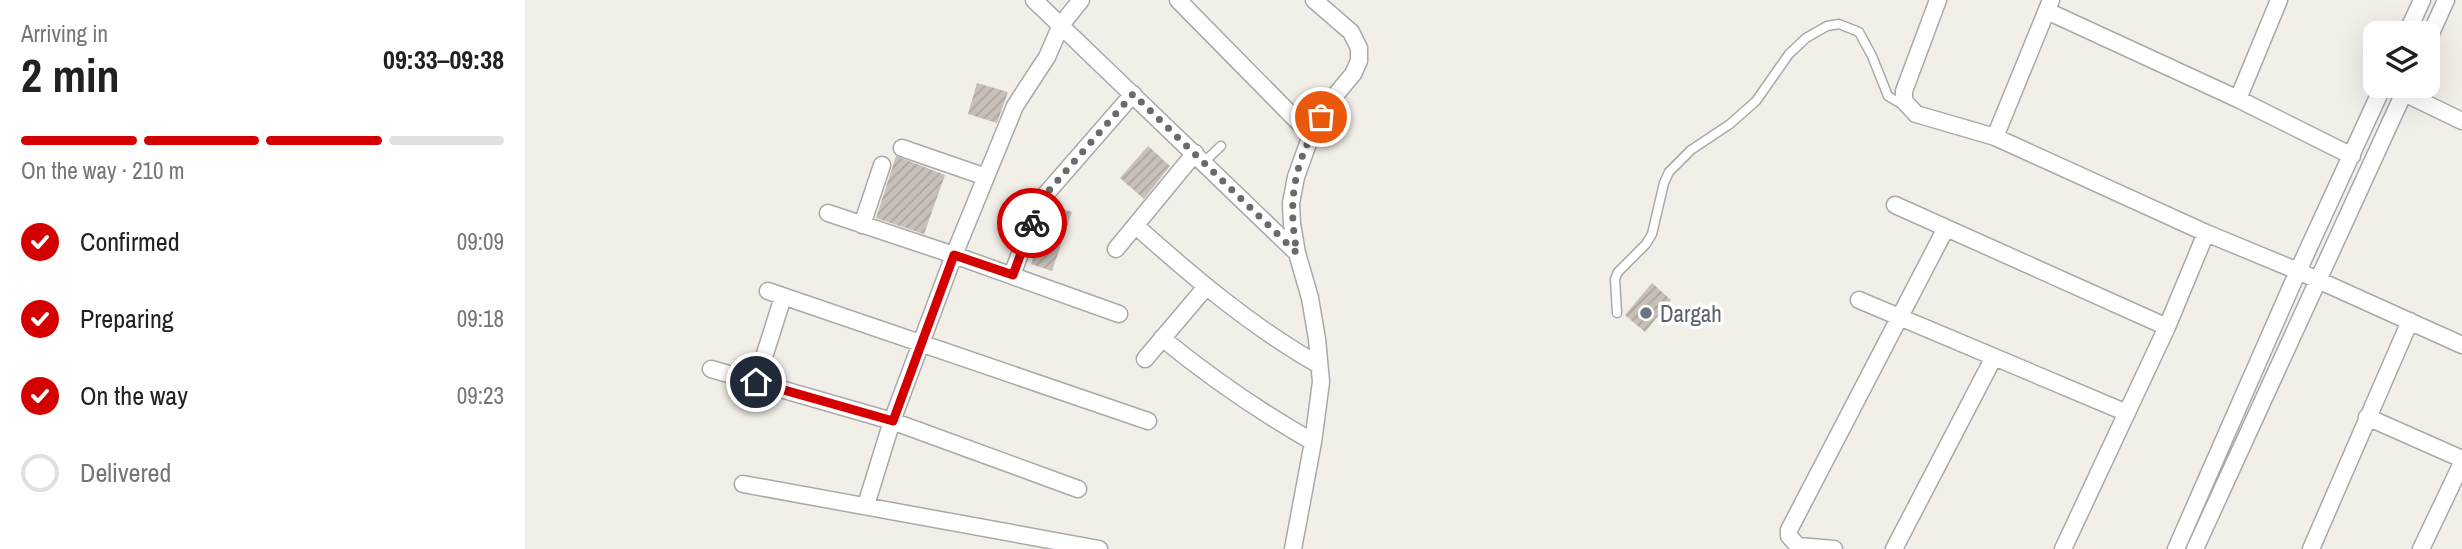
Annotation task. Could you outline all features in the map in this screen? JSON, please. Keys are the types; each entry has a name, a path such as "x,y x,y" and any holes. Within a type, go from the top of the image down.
{"street":[{"path":"1034,0 1297,253"},
{"path":"866,505 893,421 954,255 1015,106 1047,57 1062,25 1081,0"},
{"path":"1178,0 1311,135"},
{"path":"1293,549 1321,382 1318,339 1297,253 1291,203 1296,177 1311,135 1359,61 1359,48 1351,32 1314,0"},
{"path":"1938,0 1904,91 1904,101 1916,114 1995,137 2462,345"},
{"path":"2238,99 2279,0"},
{"path":"2412,21 2422,0"},
{"path":"2436,21 2446,0"},
{"path":"1995,137 2049,5 2352,156"},
{"path":"1013,275 1039,204 1133,94"},
{"path":"2176,549 2298,271 2378,98"},
{"path":"2195,549 2401,98"},
{"path":"2420,98 2462,121"},
{"path":"902,148 986,177"},
{"path":"1116,249 1200,158"},
{"path":"862,225 882,165"},
{"path":"1895,205 2167,327"},
{"path":"828,213 1119,313"},
{"path":"1136,226 1206,287 1284,345 1319,365"},
{"path":"1834,549 1798,546 1789,536 1789,530 1946,228"},
{"path":"2063,549 2167,327 2206,233"},
{"path":"1145,359 1206,287"},
{"path":"756,382 776,294 1148,421"},
{"path":"1859,300 2127,413"},
{"path":"2311,549 2410,321"},
{"path":"1162,338 1218,383 1313,442"},
{"path":"1894,549 1994,357"},
{"path":"711,369 893,421 1078,489"},
{"path":"2367,417 2462,461 2421,549"},
{"path":"743,484 1099,549"}],"lane":[{"path":"1617,313 1615,279 1618,272 1646,244 1652,233 1669,172 1691,150 1730,124 1756,101 1789,54 1806,38 1827,26 1839,24 1859,32 1888,96 1908,107"},
{"path":"1200,158 1221,146"}],"building":[{"path":"977,83 1008,92 997,123 968,114"},
{"path":"1148,146 1170,166 1144,199 1120,178"},
{"path":"896,156 945,175 924,234 876,218"},
{"path":"1051,205 1072,212 1052,271 1031,264"},
{"path":"1652,283 1671,300 1645,332 1625,315"}],"way so far":[{"path":"1032,223 1039,204 1066,168 1133,94 1297,253 1291,203 1303,156 1321,117"}],"place":[{"name":"Dargah","path":"1646,313"}],"route":[{"path":"756,382 893,421 954,255 1013,275 1032,223"}]}
